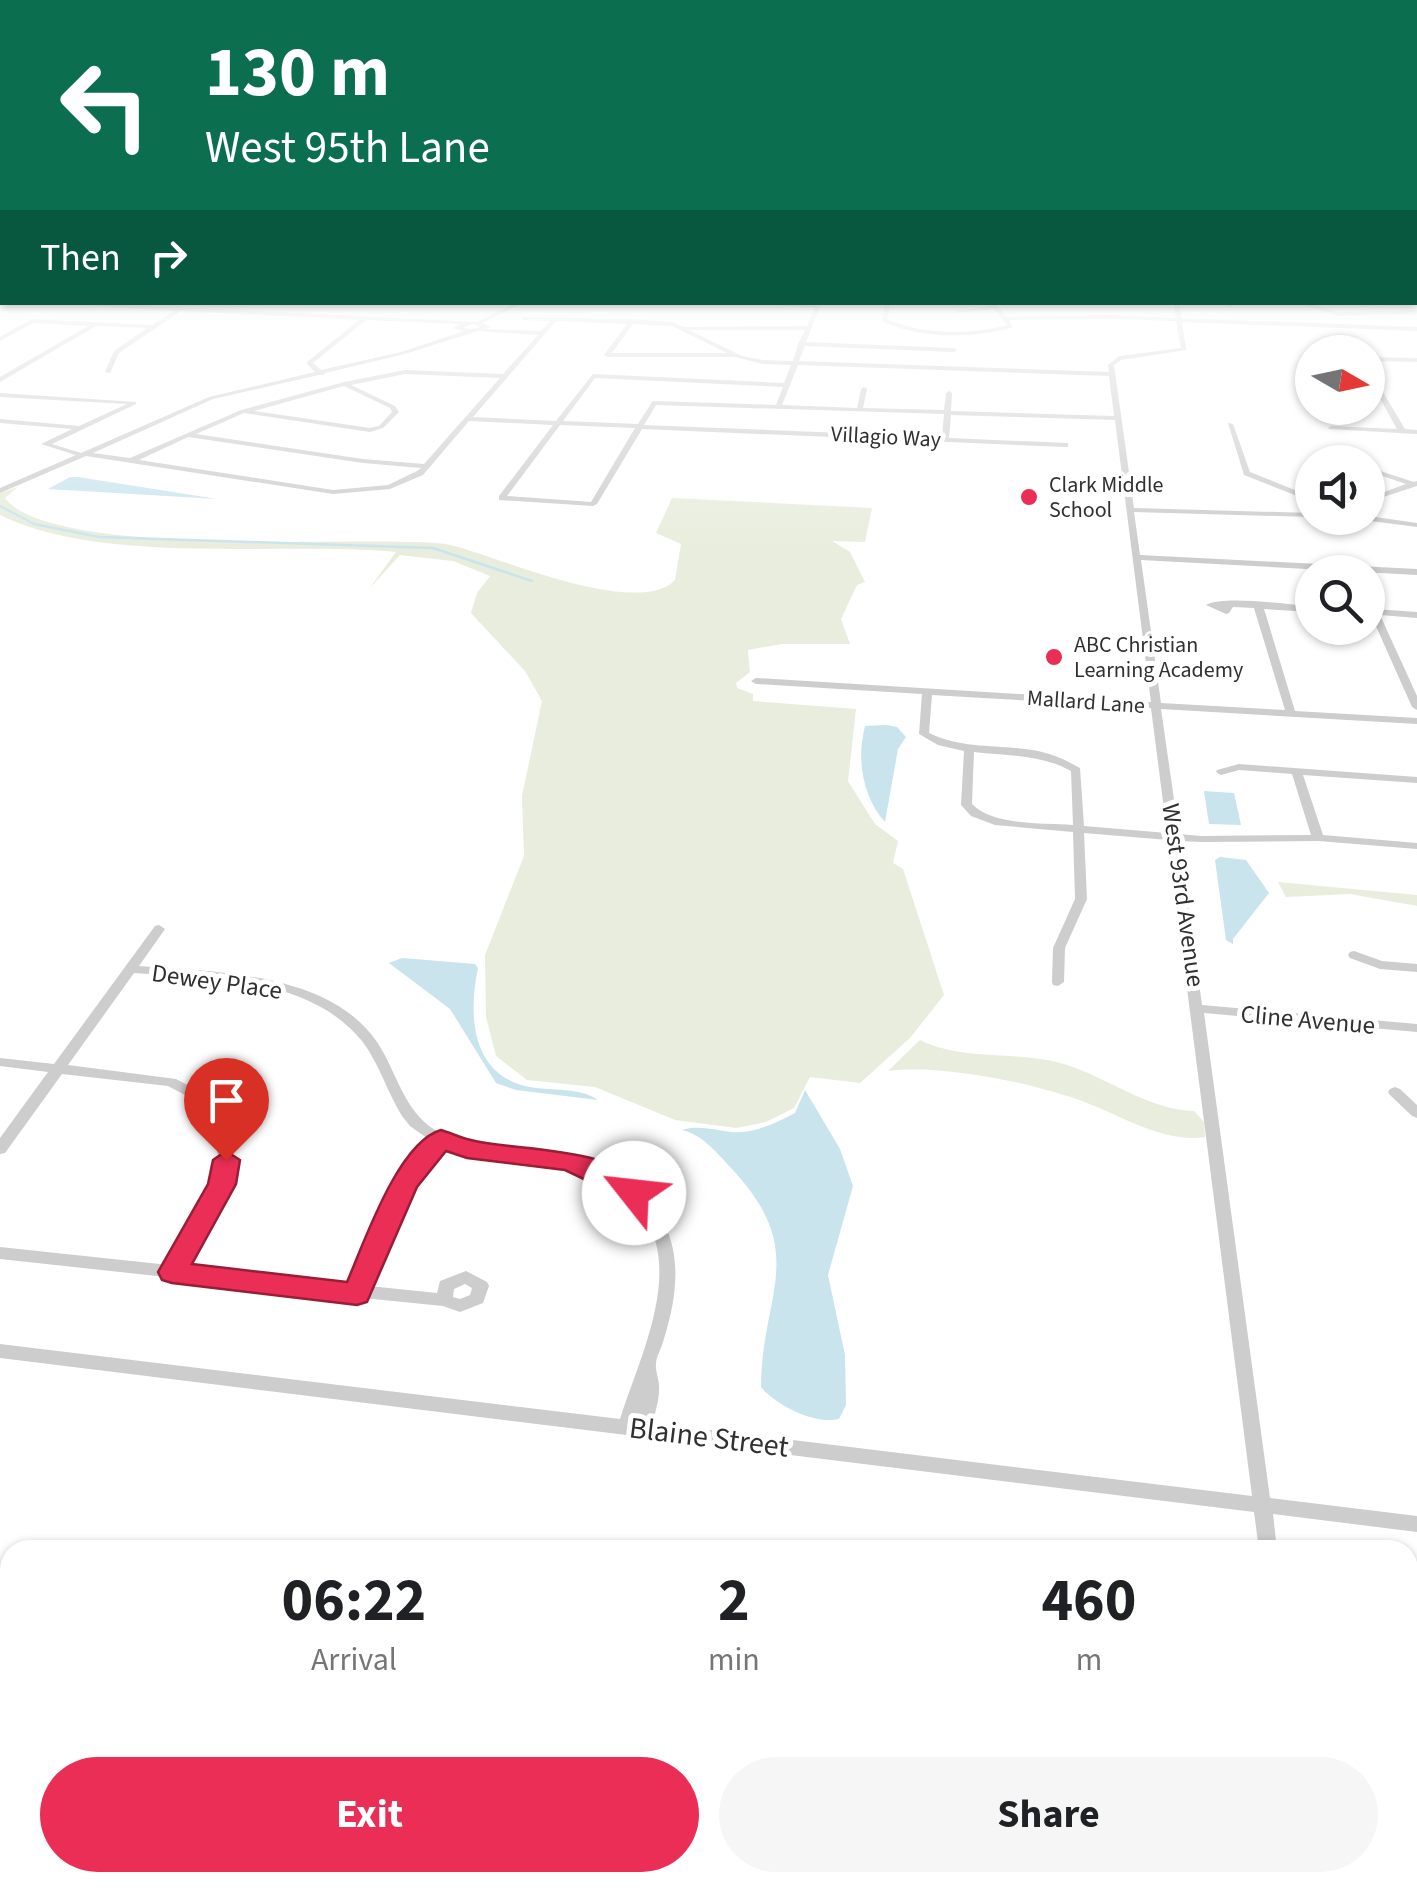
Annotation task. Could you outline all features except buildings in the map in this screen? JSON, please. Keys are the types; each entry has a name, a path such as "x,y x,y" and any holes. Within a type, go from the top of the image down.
{"street":[{"path":"0,492 211,398 309,374"},
{"path":"242,411 366,430 381,427 395,408 323,374"},
{"path":"132,460 242,411 393,374"},
{"path":"462,374 505,376"},
{"path":"779,406 788,374"},
{"name":"West 93rd Avenue","path":"1112,374 1160,706 1267,1540"},
{"path":"0,395 134,403 46,442 59,449 332,492 378,489 412,479 505,376"},
{"path":"783,386 593,376 502,498 593,504 654,403 1118,419"},
{"path":"860,408 864,389"},
{"path":"945,439 949,393"},
{"path":"1385,401 1402,431"},
{"name":"Villagio Way","path":"468,419 1065,445"},
{"path":"0,420 78,427"},
{"path":"1230,424 1246,473 1295,493"},
{"path":"1330,428 1417,432"},
{"path":"185,434 363,461 426,466"},
{"path":"1385,474 1415,484"},
{"path":"1385,494 1415,484"},
{"path":"1131,510 1295,515"},
{"path":"1385,521 1417,525"},
{"path":"1139,557 1417,572"},
{"path":"1230,604 1295,607"},
{"path":"1258,606 1291,712"},
{"path":"1385,613 1417,615"},
{"path":"1385,641 1417,707"},
{"name":"Mallard Lane","path":"756,681 1417,721"},
{"path":"928,690 924,734 940,744 1061,759 1076,770 1081,899 1058,948 1058,982"},
{"path":"969,748 966,805 975,814 995,822 1177,837 1318,838 1417,846"},
{"path":"1220,772 1239,768 1417,780"},
{"path":"1297,772 1318,838"},
{"path":"0,1149 159,929"},
{"path":"1354,954 1380,965 1417,968"},
{"name":"Dewey Place","path":"130,970 255,982 328,1006 368,1039 407,1116 441,1139 467,1149 584,1166 619,1182 646,1205 667,1240 670,1263 648,1370 651,1388 635,1428"},
{"name":"Cline Avenue","path":"1200,1009 1417,1028"},
{"path":"0,1062 170,1082 205,1100 225,1144 223,1181 172,1272"},
{"path":"1395,1092 1417,1113"},
{"path":"357,1294 404,1183 441,1139"},
{"path":"0,1253 357,1294 444,1300"},
{"name":"Blaine Street","path":"0,1351 1417,1524"}],"green space":[{"path":"18,487 5,498 31,516 75,528 192,540 438,543 570,582 633,593 657,590 675,580 681,544 656,533 672,498 872,508 865,542 832,541 850,552 865,582 857,585 841,619 850,644 781,644 748,650 750,672 736,683 737,688 753,694 753,701 856,709 848,781 875,824 898,841 893,863 903,869 944,995 910,1038 860,1083 810,1077 794,1108 766,1122 736,1128 675,1120 595,1087 527,1080 496,1056 486,1017 485,955 524,856 522,796 542,701 525,671 471,613 477,593 490,576 453,561 400,555 369,589 396,552 193,548 89,541 42,531 0,515 0,493"},
{"path":"1278,882 1417,895 1417,906 1350,894 1286,897"},
{"path":"920,1040 973,1054 1028,1057 1064,1064 1160,1105 1194,1111 1204,1122 1205,1137 1160,1133 1087,1103 1015,1082 935,1070 888,1071"}],"water":[{"path":"78,477 217,499 48,489"},
{"path":"865,726 897,727 906,737 898,749 885,822 866,788 861,750"},
{"path":"1204,791 1234,793 1241,825 1209,824"},
{"path":"1215,860 1246,860 1269,893 1233,944 1226,940"},
{"path":"402,958 475,964 478,1041 496,1070 510,1081 530,1087 574,1091 598,1100 516,1090 496,1083 450,1009 389,963"},
{"path":"805,1090 840,1149 853,1186 828,1275 845,1355 846,1405 839,1419 829,1420 797,1412 761,1387 776,1274 776,1250 769,1225 755,1198 720,1156 703,1140 682,1130 740,1132 764,1127 795,1113"}],"waterway":[{"path":"0,506 34,524 99,537 433,548 532,581"}],"place":[{"name":"Clark Middle School","path":"1029,497"},
{"name":"ABC Christian Learning Academy","path":"1054,657"}],"route":[{"path":"226,1160 222,1184 172,1272 357,1294 404,1183 441,1139 467,1149 566,1161 598,1171 634,1193"}]}
